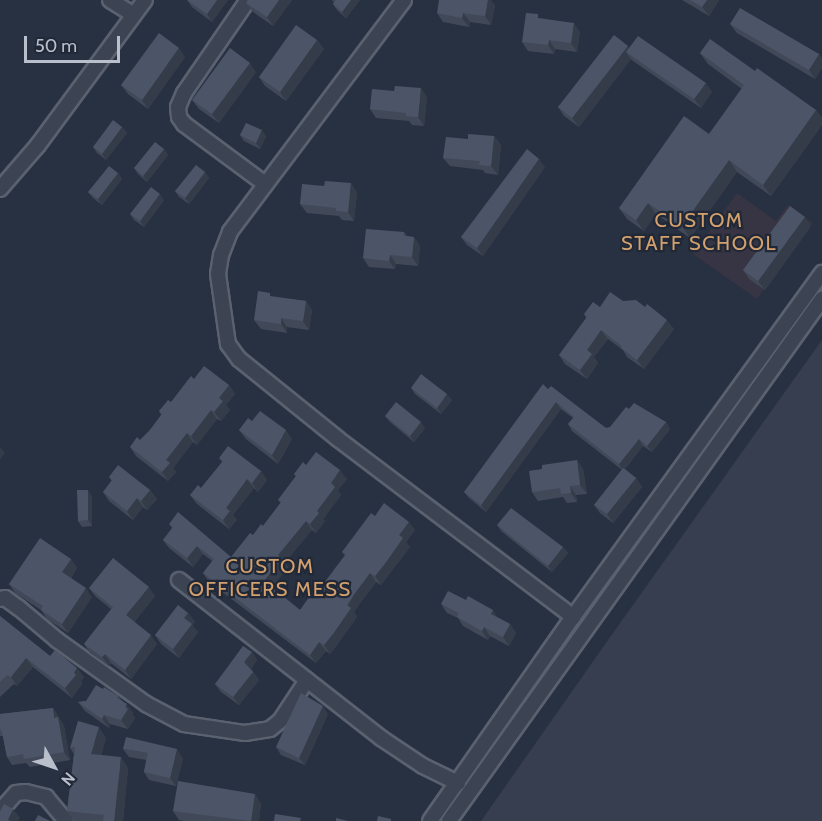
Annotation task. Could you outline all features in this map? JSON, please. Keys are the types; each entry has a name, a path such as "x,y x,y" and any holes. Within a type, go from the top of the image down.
{"street":[{"path":"110,0 134,15"},
{"path":"0,189 38,145 145,0"},
{"path":"248,0 190,84 178,106 179,117 184,124 265,184"},
{"path":"404,0 236,221 218,265 231,350 346,445 573,617"},
{"path":"430,821 573,617 822,273"},
{"path":"449,821 822,299"},
{"path":"179,580 381,738 423,766 458,783"},
{"path":"0,599 5,598 19,608 57,640 146,704 184,724 245,733 270,729 280,721 307,680"},
{"path":"0,811 16,793 26,792 46,797 66,821"}],"shaded area":[{"path":"737,193 776,221 788,205 813,223 757,299 693,254"},
{"path":"822,340 822,821 481,821 613,633"}],"building":[{"path":"187,0 217,0 207,14"},
{"path":"248,0 279,0 267,17 246,3"},
{"path":"336,0 351,0 342,12 333,4"},
{"path":"439,0 488,0 485,16 463,13 462,18 437,13"},
{"path":"690,0 707,0 702,7"},
{"path":"740,8 819,54 809,70 730,24"},
{"path":"526,13 538,14 538,18 574,23 571,43 549,40 548,45 522,42"},
{"path":"296,25 317,40 280,92 259,77"},
{"path":"159,33 179,48 142,100 121,85"},
{"path":"614,35 628,46 572,118 558,107"},
{"path":"638,36 706,83 694,99 626,52"},
{"path":"710,39 755,71 757,68 816,110 763,185 729,160 682,226 648,203 636,220 619,208 684,116 709,134 744,85 700,53"},
{"path":"230,48 250,63 212,114 192,100"},
{"path":"395,86 421,88 418,117 406,116 406,113 370,109 372,89 394,91"},
{"path":"113,120 122,127 102,154 93,147"},
{"path":"246,123 262,130 256,143 240,135"},
{"path":"468,134 494,136 491,166 479,165 480,161 443,158 446,137 468,139"},
{"path":"155,142 164,149 143,176 134,168"},
{"path":"527,149 539,159 477,248 461,237"},
{"path":"196,165 205,172 185,198 175,191"},
{"path":"109,166 118,173 98,199 88,192"},
{"path":"325,181 351,183 348,212 336,211 336,208 300,204 302,184 324,186"},
{"path":"151,187 160,194 140,221 130,214"},
{"path":"790,206 805,217 758,281 743,270"},
{"path":"366,229 404,232 404,236 414,237 412,257 390,255 389,261 363,258"},
{"path":"258,291 270,293 270,296 306,301 303,321 281,318 281,324 254,320"},
{"path":"610,292 623,301 636,300 645,307 647,304 667,320 637,360 601,330 587,350 592,354 580,370 559,355 587,317 584,314 593,302 600,307"},
{"path":"204,366 229,385 219,398 223,401 214,412 211,410 191,436 187,433 166,460 170,463 162,472 130,447 137,437 140,440 150,430 162,414 159,411 168,400 171,402 191,376 194,379"},
{"path":"421,374 447,394 437,408 411,388"},
{"path":"543,384 548,389 551,386 606,428 610,427 626,407 629,409 634,403 666,422 647,446 639,439 619,464 568,424 574,417 556,402 481,505 464,492"},
{"path":"396,402 421,422 410,436 385,416"},
{"path":"260,411 286,430 272,455 239,430 248,418 252,421"},
{"path":"228,446 261,471 252,483 247,479 226,508 230,511 223,520 190,495 198,485 201,488 223,461 219,458"},
{"path":"316,452 340,470 331,483 335,487 310,524 306,521 278,555 282,558 264,581 300,610 319,583 322,586 346,554 342,552 371,513 375,516 384,503 409,522 399,535 403,538 384,565 375,576 370,573 355,593 347,605 351,608 333,634 324,645 319,642 310,655 203,573 214,559 197,546 187,558 163,540 173,527 169,524 178,512 231,557 250,533 253,535 261,524 263,526 281,502 278,500 296,476 294,474 303,462 306,465"},
{"path":"577,460 580,485 570,486 571,493 561,494 560,488 532,492 529,471 542,469 542,465"},
{"path":"118,465 150,490 141,501 137,498 127,511 103,492 112,480 109,477"},
{"path":"623,468 636,478 607,514 594,505"},
{"path":"77,490 88,490 88,520 78,521"},
{"path":"511,508 563,547 548,566 497,525"},
{"path":"40,538 71,559 62,572 86,588 62,624 41,610 43,606 9,584"},
{"path":"113,558 149,587 126,615 151,635 125,670 105,654 102,657 84,644 113,607 89,588"},
{"path":"448,591 466,600 468,596 493,610 491,614 510,624 503,637 484,627 482,631 457,617 459,613 441,604"},
{"path":"178,605 188,613 184,618 192,624 173,649 155,635"},
{"path":"0,616 50,656 55,650 77,668 74,673 76,675 65,688 26,658 11,677 7,675 0,682"},
{"path":"243,646 252,652 244,662 253,672 233,697 215,684"},
{"path":"96,685 103,689 104,687 127,704 125,707 128,709 121,720 104,715 102,719 78,702 86,701"},
{"path":"301,693 323,706 299,758 276,747"},
{"path":"53,708 54,718 58,717 64,752 24,759 23,754 7,757 0,728 0,714"},
{"path":"78,721 99,727 91,754 121,757 114,821 103,821 104,815 67,811 75,747 70,748"},
{"path":"126,737 177,749 170,778 144,772 148,753 123,749"},
{"path":"178,781 255,794 251,821 173,811"},
{"path":"4,804 13,809 8,820 11,821 0,821 0,812"},
{"path":"275,814 301,818 300,821 274,821"},
{"path":"38,815 50,821 35,821"},
{"path":"378,816 391,819 391,821 377,821"}],"district":[{"name":"CUSTOM STAFF SCHOOL","path":"699,232"},
{"name":"CUSTOM OFFICERS MESS","path":"270,578"}]}
